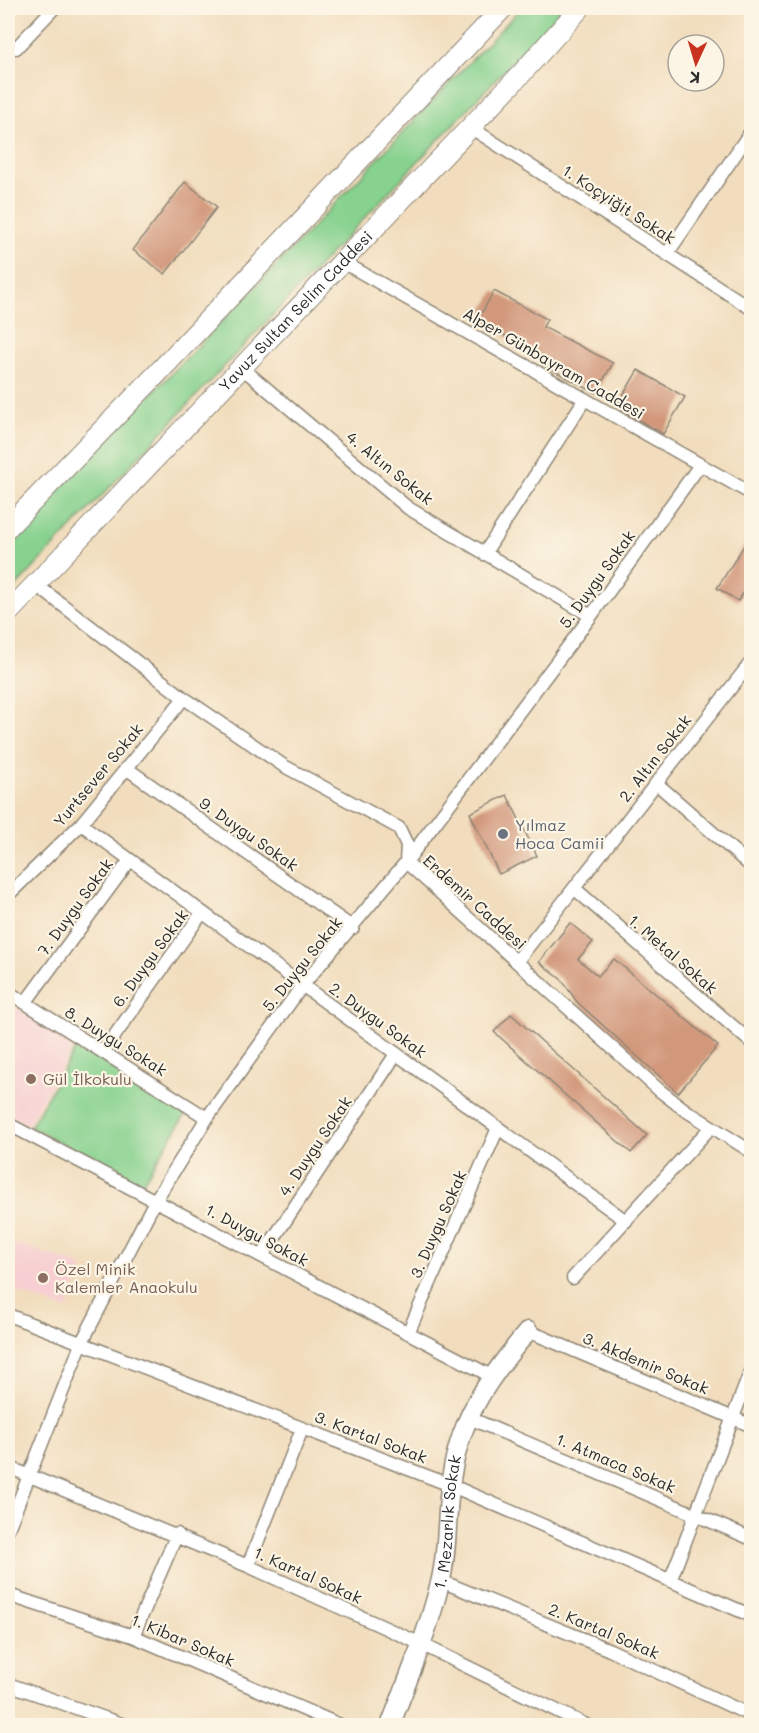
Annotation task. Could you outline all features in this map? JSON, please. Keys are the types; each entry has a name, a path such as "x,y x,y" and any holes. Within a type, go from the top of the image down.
{"main road":[{"path":"8,527 160,371 503,8"},
{"name":"Yavuz Sultan Selim Caddesi","path":"8,613 470,127 580,8"}],"street":[{"path":"16,48 54,8"},
{"name":"1. Koçyiğit Sokak","path":"470,127 752,309"},
{"path":"667,254 752,130"},
{"name":"Alper Günbayram Caddesi","path":"341,261 752,494"},
{"name":"4. Altın Sokak","path":"241,367 408,507 591,616"},
{"path":"484,554 585,399"},
{"name":"5. Duygu Sokak","path":"9,1523 82,1342 155,1201 207,1118 302,986 405,862 591,616 700,465"},
{"name":"Erdemir Caddesi","path":"35,584 184,698 284,766 399,828 407,845 405,862 658,1090 752,1152"},
{"name":"2. Altın Sokak","path":"517,961 752,661"},
{"name":"Yurtsever Sokak","path":"8,895 81,824 184,698"},
{"name":"9. Duygu Sokak","path":"126,768 353,927"},
{"path":"656,783 752,867"},
{"name":"2. Duygu Sokak","path":"81,824 626,1221"},
{"name":"7. Duygu Sokak","path":"25,1003 130,860"},
{"name":"1. Metal Sokak","path":"574,888 752,1043"},
{"name":"6. Duygu Sokak","path":"103,1052 202,913"},
{"name":"8. Duygu Sokak","path":"8,992 207,1118"},
{"name":"4. Duygu Sokak","path":"262,1256 396,1054"},
{"name":"1. Duygu Sokak","path":"8,1124 491,1376"},
{"path":"573,1278 711,1127"},
{"name":"3. Duygu Sokak","path":"408,1333 498,1128"},
{"name":"3. Kartal Sokak","path":"8,1315 450,1485 752,1616"},
{"name":"1. Mezarlık Sokak","path":"390,1725 421,1644 441,1581 450,1485 456,1448 467,1417 491,1376 528,1331"},
{"name":"3. Akdemir Sokak","path":"528,1331 752,1426"},
{"path":"670,1581 752,1368"},
{"name":"1. Atmaca Sokak","path":"467,1417 752,1539"},
{"path":"248,1566 302,1429"},
{"name":"1. Kartal Sokak","path":"8,1467 177,1534 421,1644 588,1725"},
{"path":"133,1636 177,1534"},
{"name":"2. Kartal Sokak","path":"441,1581 610,1650 752,1716"},
{"name":"1. Kibar Sokak","path":"8,1595 133,1636 342,1725"},
{"path":"8,1684 127,1725"}],"shaded area":[{"name":"Gül İlkokulu","path":"8,1003 75,1044 28,1125 8,1114"},
{"name":"Özel Minik Kalemler Anaokulu","path":"16,1243 83,1267 67,1310 8,1289 8,1266"}],"green space":[{"path":"521,8 563,8 8,595 8,542 270,272"},
{"path":"77,1046 186,1114 141,1185 30,1127"}],"building":[{"path":"185,182 217,207 165,274 133,250"},
{"path":"494,291 547,319 543,327 613,363 596,393 543,365 547,358 477,321"},
{"path":"638,370 685,397 663,434 616,407"},
{"path":"752,533 752,580 738,601 717,588"},
{"name":"Yılmaz Hoca Camii","path":"507,795 537,856 499,874 470,813"},
{"path":"570,923 593,942 578,959 598,976 614,959 718,1046 678,1093 577,1002 562,980 539,962"},
{"path":"511,1014 647,1135 631,1153 494,1032"}],"place":[{"name":"Yılmaz Hoca Camii","path":"503,834"},
{"name":"Gül İlkokulu","path":"31,1079"},
{"name":"Özel Minik Kalemler Anaokulu","path":"43,1278"}]}
